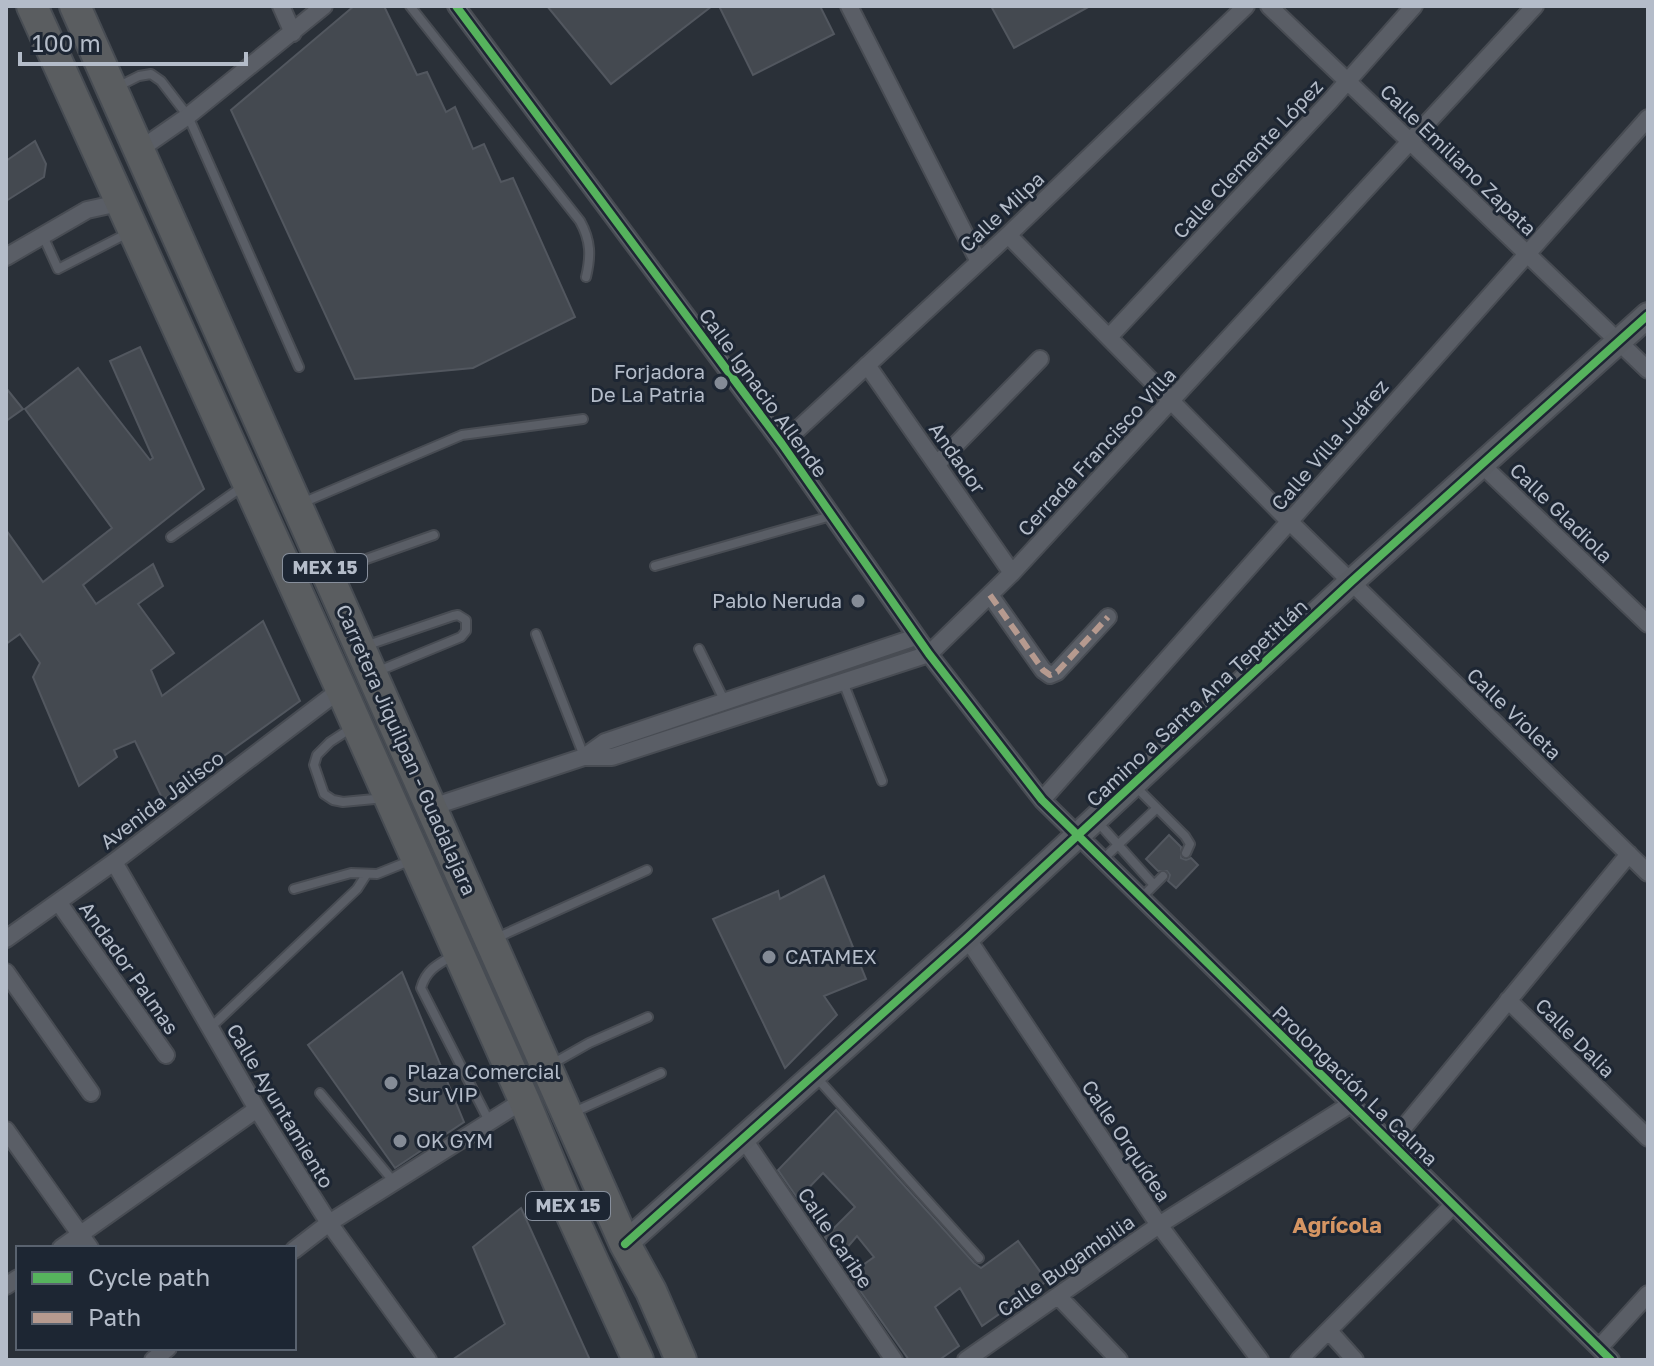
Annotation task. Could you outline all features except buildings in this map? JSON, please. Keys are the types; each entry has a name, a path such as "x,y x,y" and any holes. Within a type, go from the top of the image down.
{"highway":[{"name":"Carretera Jiquilpan - Guadalajara","path":"32,6 357,724 638,1360"},
{"name":"Carretera Jiquilpan - Guadalajara","path":"75,6 625,1244 651,1291 681,1360"},
{"path":"651,1291 697,1360"}],"street":[{"path":"281,6 293,33"},
{"path":"139,150 188,116 324,6"},
{"name":"Calle Ignacio Allende","path":"456,6 782,444 929,654 1042,800 1085,826"},
{"path":"849,6 979,262"},
{"name":"Calle Milpa","path":"782,444 1008,235 1246,6"},
{"name":"Calle Emiliano Zapata","path":"1269,6 1648,370"},
{"name":"Calle Clemente López","path":"1109,337 1414,6"},
{"name":"Cerrada Francisco Villa","path":"584,757 612,757 929,654 1012,573 1535,6"},
{"name":"Calle Villa Juárez","path":"1042,800 1648,118"},
{"path":"6,257 87,210 119,203"},
{"name":"Calle Violeta","path":"1008,235 1289,521 1648,873"},
{"name":"Camino a Santa Ana Tepetitlán","path":"625,1244 967,938 1351,582 1648,315"},
{"path":"937,464 1040,359"},
{"name":"Andador","path":"867,365 1012,573"},
{"name":"Calle Gladiola","path":"1482,465 1648,624"},
{"path":"990,595 1043,670 1050,675 1057,672 1108,617"},
{"name":"Cerrada Francisco Villa","path":"432,807 584,757 605,742 916,637"},
{"name":"Avenida Jalisco","path":"7,936 59,903 341,689"},
{"name":"Prolongación La Calma","path":"1085,826 1102,860 1605,1354"},
{"path":"1391,1143 1629,854"},
{"name":"Calle Ayuntamiento","path":"114,862 257,1109 329,1223 428,1360"},
{"name":"Andador Palmas","path":"59,903 166,1055"},
{"name":"Calle Orquídea","path":"967,938 1159,1225 1260,1360"},
{"path":"6,972 91,1093"},
{"name":"Calle Dalia","path":"1508,1000 1648,1138"},
{"path":"296,1248 329,1223 524,1100"},
{"name":"Calle Bugambilia","path":"966,1360 1159,1225 1351,1104"},
{"path":"6,1130 85,1241 257,1109"},
{"name":"Calle Caribe","path":"743,1138 894,1360"},
{"path":"1299,1360 1453,1205"},
{"path":"1605,1354 1648,1294"},
{"path":"1059,1297 1119,1360"},
{"path":"1329,1331 1355,1360"}],"lane":[{"path":"410,6 580,221 588,236 590,256 586,277"},
{"path":"113,90 139,76 151,74 161,81 188,116 299,367"},
{"path":"43,236 58,269 133,231"},
{"path":"297,505 462,435 583,419"},
{"path":"171,537 248,483"},
{"path":"655,566 831,515"},
{"path":"328,575 434,535"},
{"path":"458,615 466,620 466,631 461,637 366,660 453,616 458,615"},
{"path":"536,634 584,757"},
{"path":"699,649 725,702"},
{"path":"843,682 882,781"},
{"path":"357,724 317,755 314,765 324,794 343,802 375,801 389,797"},
{"path":"1133,784 1190,844 1186,853"},
{"path":"1102,860 1157,808"},
{"path":"1085,826 1119,845 1154,885"},
{"path":"294,889 351,873 377,874 416,858"},
{"path":"491,940 647,870"},
{"path":"210,1029 357,889 366,875"},
{"path":"1141,898 1163,876"},
{"path":"458,953 432,968 424,977 421,988 489,1122"},
{"path":"547,1067 589,1043 648,1017"},
{"path":"568,1115 661,1073"},
{"path":"814,1075 979,1258"},
{"path":"320,1093 394,1182"}],"marked path":[{"path":"990,595 1043,670 1050,675 1057,672 1108,617"}],"cycle path":[{"path":"456,6 782,444 929,654 1042,800 1611,1360"},
{"path":"625,1244 967,938 1351,582 1648,315"}],"place":[{"name":"Forjadora De La Patria","path":"721,383"},
{"name":"Pablo Neruda","path":"858,601"},
{"name":"CATAMEX","path":"769,957"},
{"name":"Plaza Comercial Sur VIP","path":"391,1083"},
{"name":"OK GYM","path":"400,1141"}],"district":[{"name":"Agrícola","path":"1337,1225"}]}
